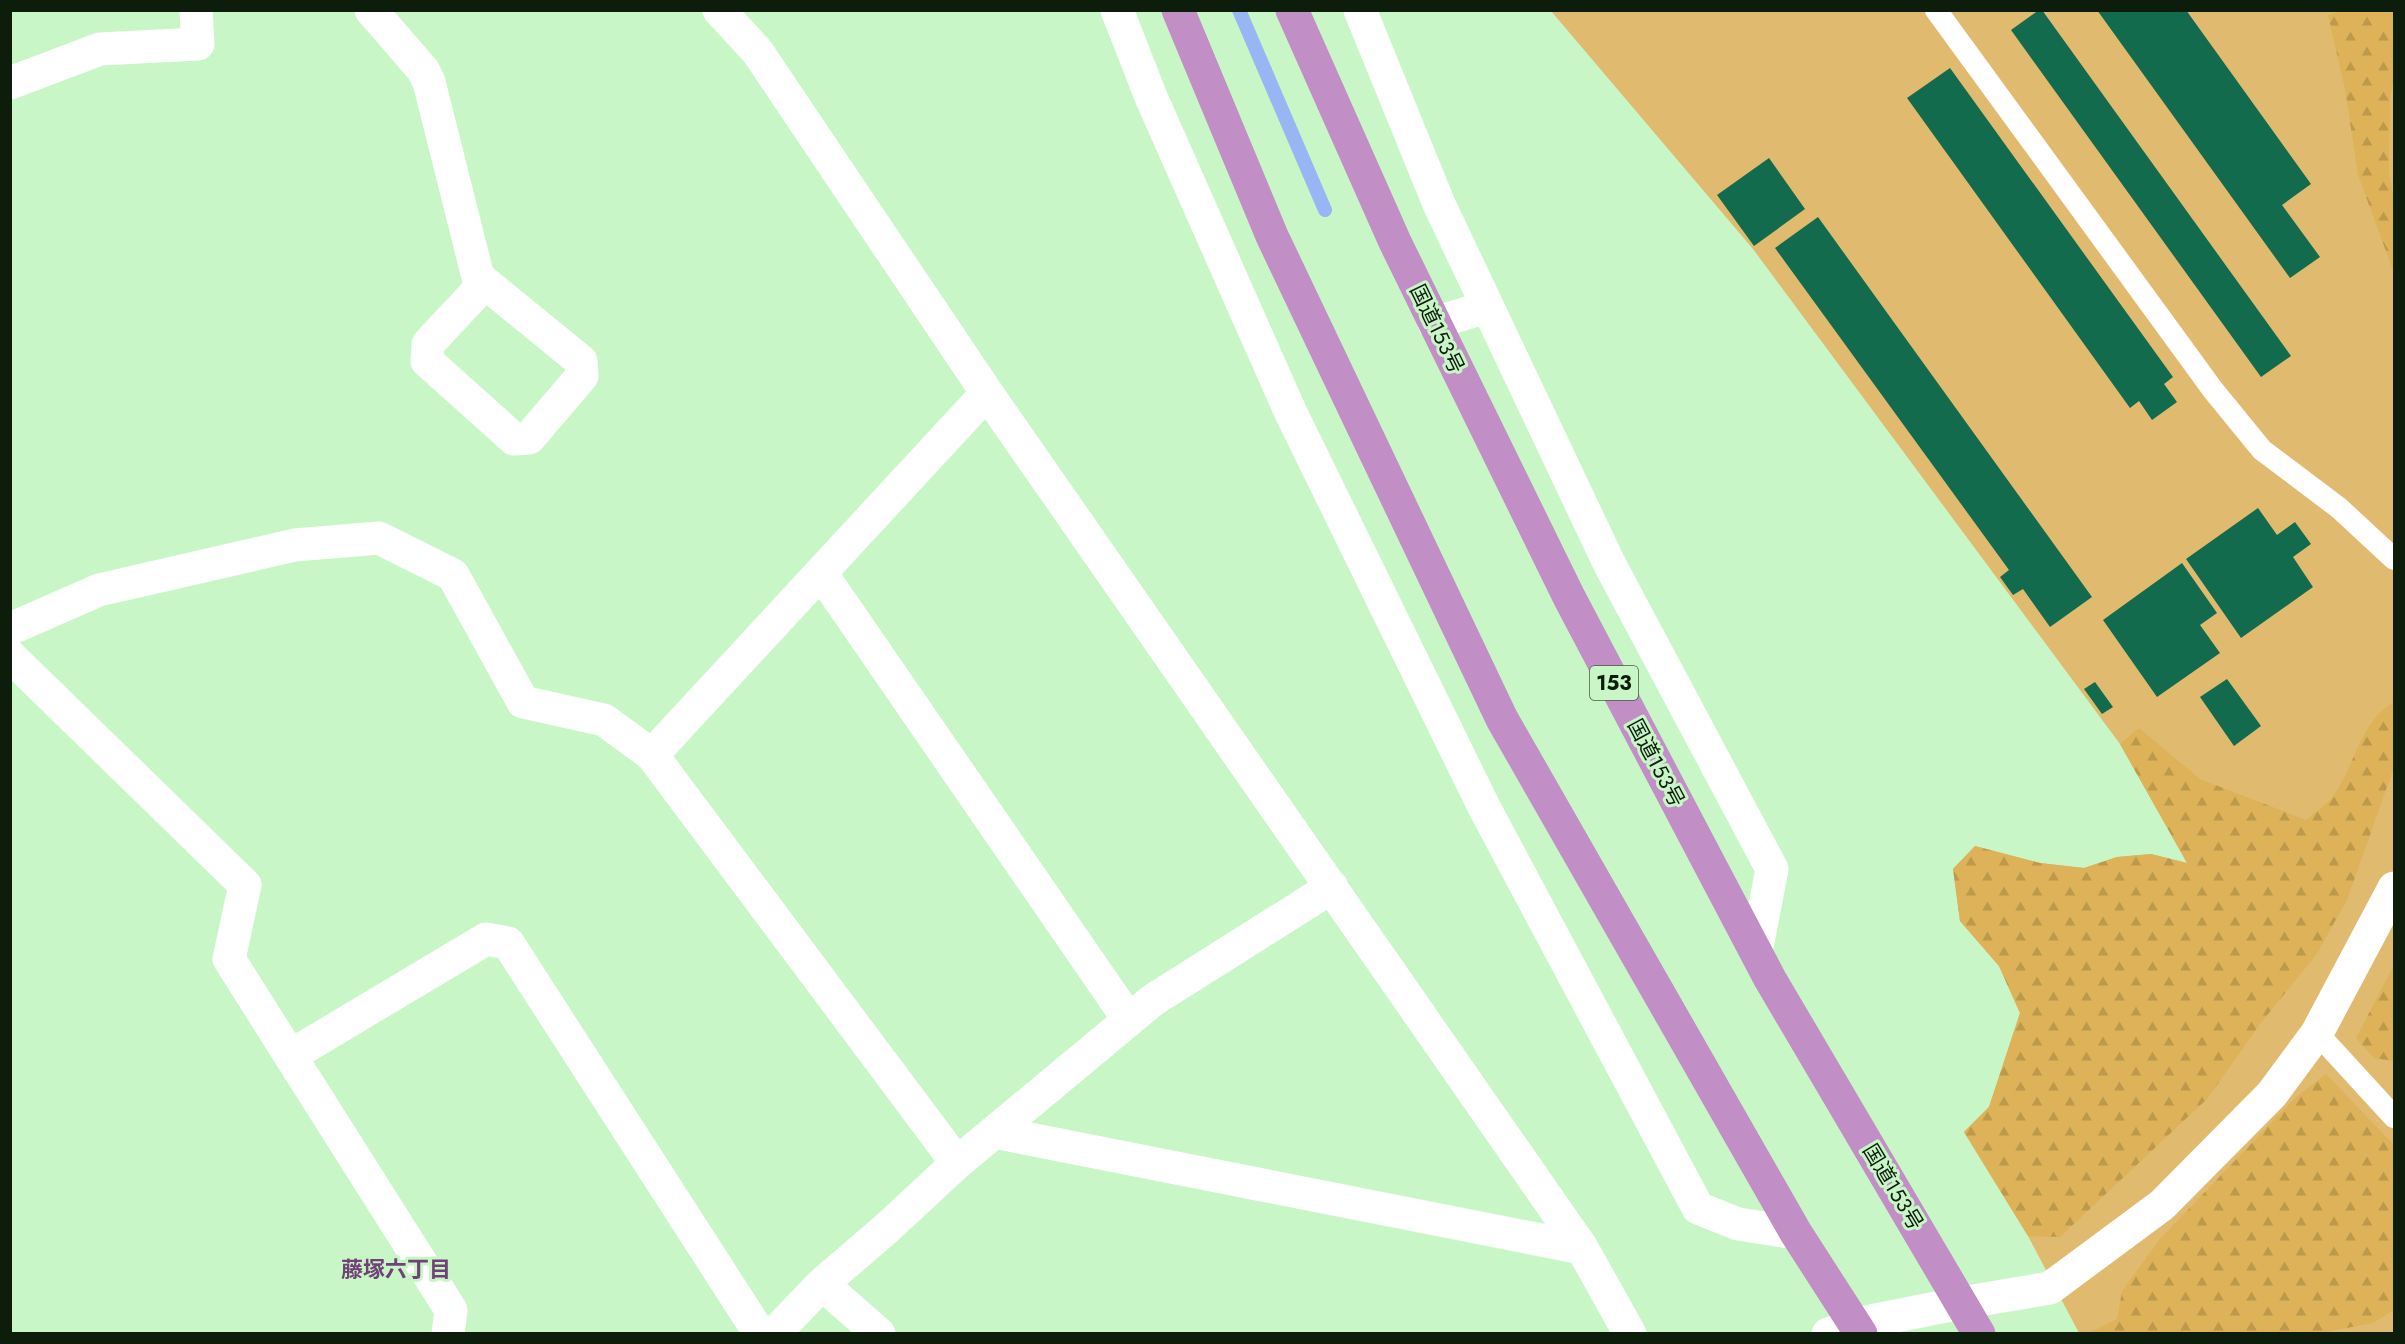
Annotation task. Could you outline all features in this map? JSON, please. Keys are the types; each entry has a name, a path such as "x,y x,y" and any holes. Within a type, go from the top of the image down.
{"highway":[{"path":"1178,10 1272,237 1502,719 1796,1233 1848,1330"},
{"name":"国道153号","path":"1292,10 1395,242 1569,597 1756,952 1979,1334"}],"street":[{"path":"10,83 100,49 198,44 196,10"},
{"path":"371,10 423,70 429,82 478,277 581,361 582,376 529,438 514,439 427,361 428,344 485,283"},
{"path":"719,10 757,51 987,393 1582,1248 1630,1334"},
{"path":"1117,10 1151,97 1290,411 1484,807 1698,1208 1738,1224 1796,1233"},
{"path":"1360,10 1439,204 1609,562 1772,869 1756,952"},
{"path":"1434,323 1487,307"},
{"path":"652,755 987,393"},
{"path":"10,629 99,590 295,545 379,538 453,575 523,702 604,720 652,755 957,1163"},
{"path":"821,573 1129,1020"},
{"path":"10,656 245,885 229,959 451,1310 448,1334"},
{"path":"774,1334 822,1284 957,1163 1153,1000 1332,887"},
{"path":"1848,1330 1961,1303 2050,1288 2162,1205 2272,1094 2317,1033 2394,888"},
{"path":"290,1056 486,939 508,943 760,1334"},
{"path":"994,1132 1582,1248"},
{"path":"822,1284 879,1334"}],"lane":[{"path":"1936,10 2213,390 2262,450 2339,508 2394,559"},
{"path":"2317,1033 2394,1117"}],"shaded area":[{"path":"1551,11 2394,11 2394,1333 2079,1333 2028,1236 1964,1132 1989,1107 2020,1013 1999,966 1960,921 1953,869 1975,846 2040,863 2084,868 2117,857 2151,854 2187,863 2120,744 1753,249"}],"green space":[{"path":"2345,10 2394,11 2394,78 2390,97 2389,173 2394,200 2394,273 2358,175 2345,89 2328,15"},
{"path":"2394,702 2394,767 2347,900 2316,955 2260,1024 2207,1099 2060,1237 2028,1236 1964,1132 1989,1107 2020,1013 1999,966 1960,921 1953,869 1975,846 2040,863 2084,868 2117,857 2151,854 2187,863 2120,744 2139,728 2200,779 2306,820 2334,795 2366,731 2383,710"},
{"path":"2394,965 2394,1061 2374,1058 2356,1038"},
{"path":"2326,1074 2394,1145 2394,1310 2373,1323 2320,1333 2089,1333 2117,1319 2122,1291 2160,1239 2295,1098"}],"building":[{"path":"2042,10 2291,356 2261,377 2011,30"},
{"path":"2097,10 2186,10 2311,184 2282,205 2320,257 2290,278"},
{"path":"1950,68 2173,377 2164,384 2177,402 2152,420 2139,401 2130,408 1907,98"},
{"path":"1769,158 1805,209 1754,246 1717,195"},
{"path":"1818,217 2092,597 2050,627 2023,589 2013,595 2000,577 2009,570 1775,248"},
{"path":"2258,508 2277,535 2295,522 2311,544 2293,557 2313,587 2241,638 2186,559"},
{"path":"2182,563 2217,613 2200,625 2220,653 2157,697 2103,620"},
{"path":"2227,679 2261,726 2234,746 2200,697"},
{"path":"2095,682 2113,707 2102,714 2084,689"}],"waterway":[{"path":"1239,10 1325,210"}],"district":[{"name":"藤塚六丁目","path":"396,1269"}]}
